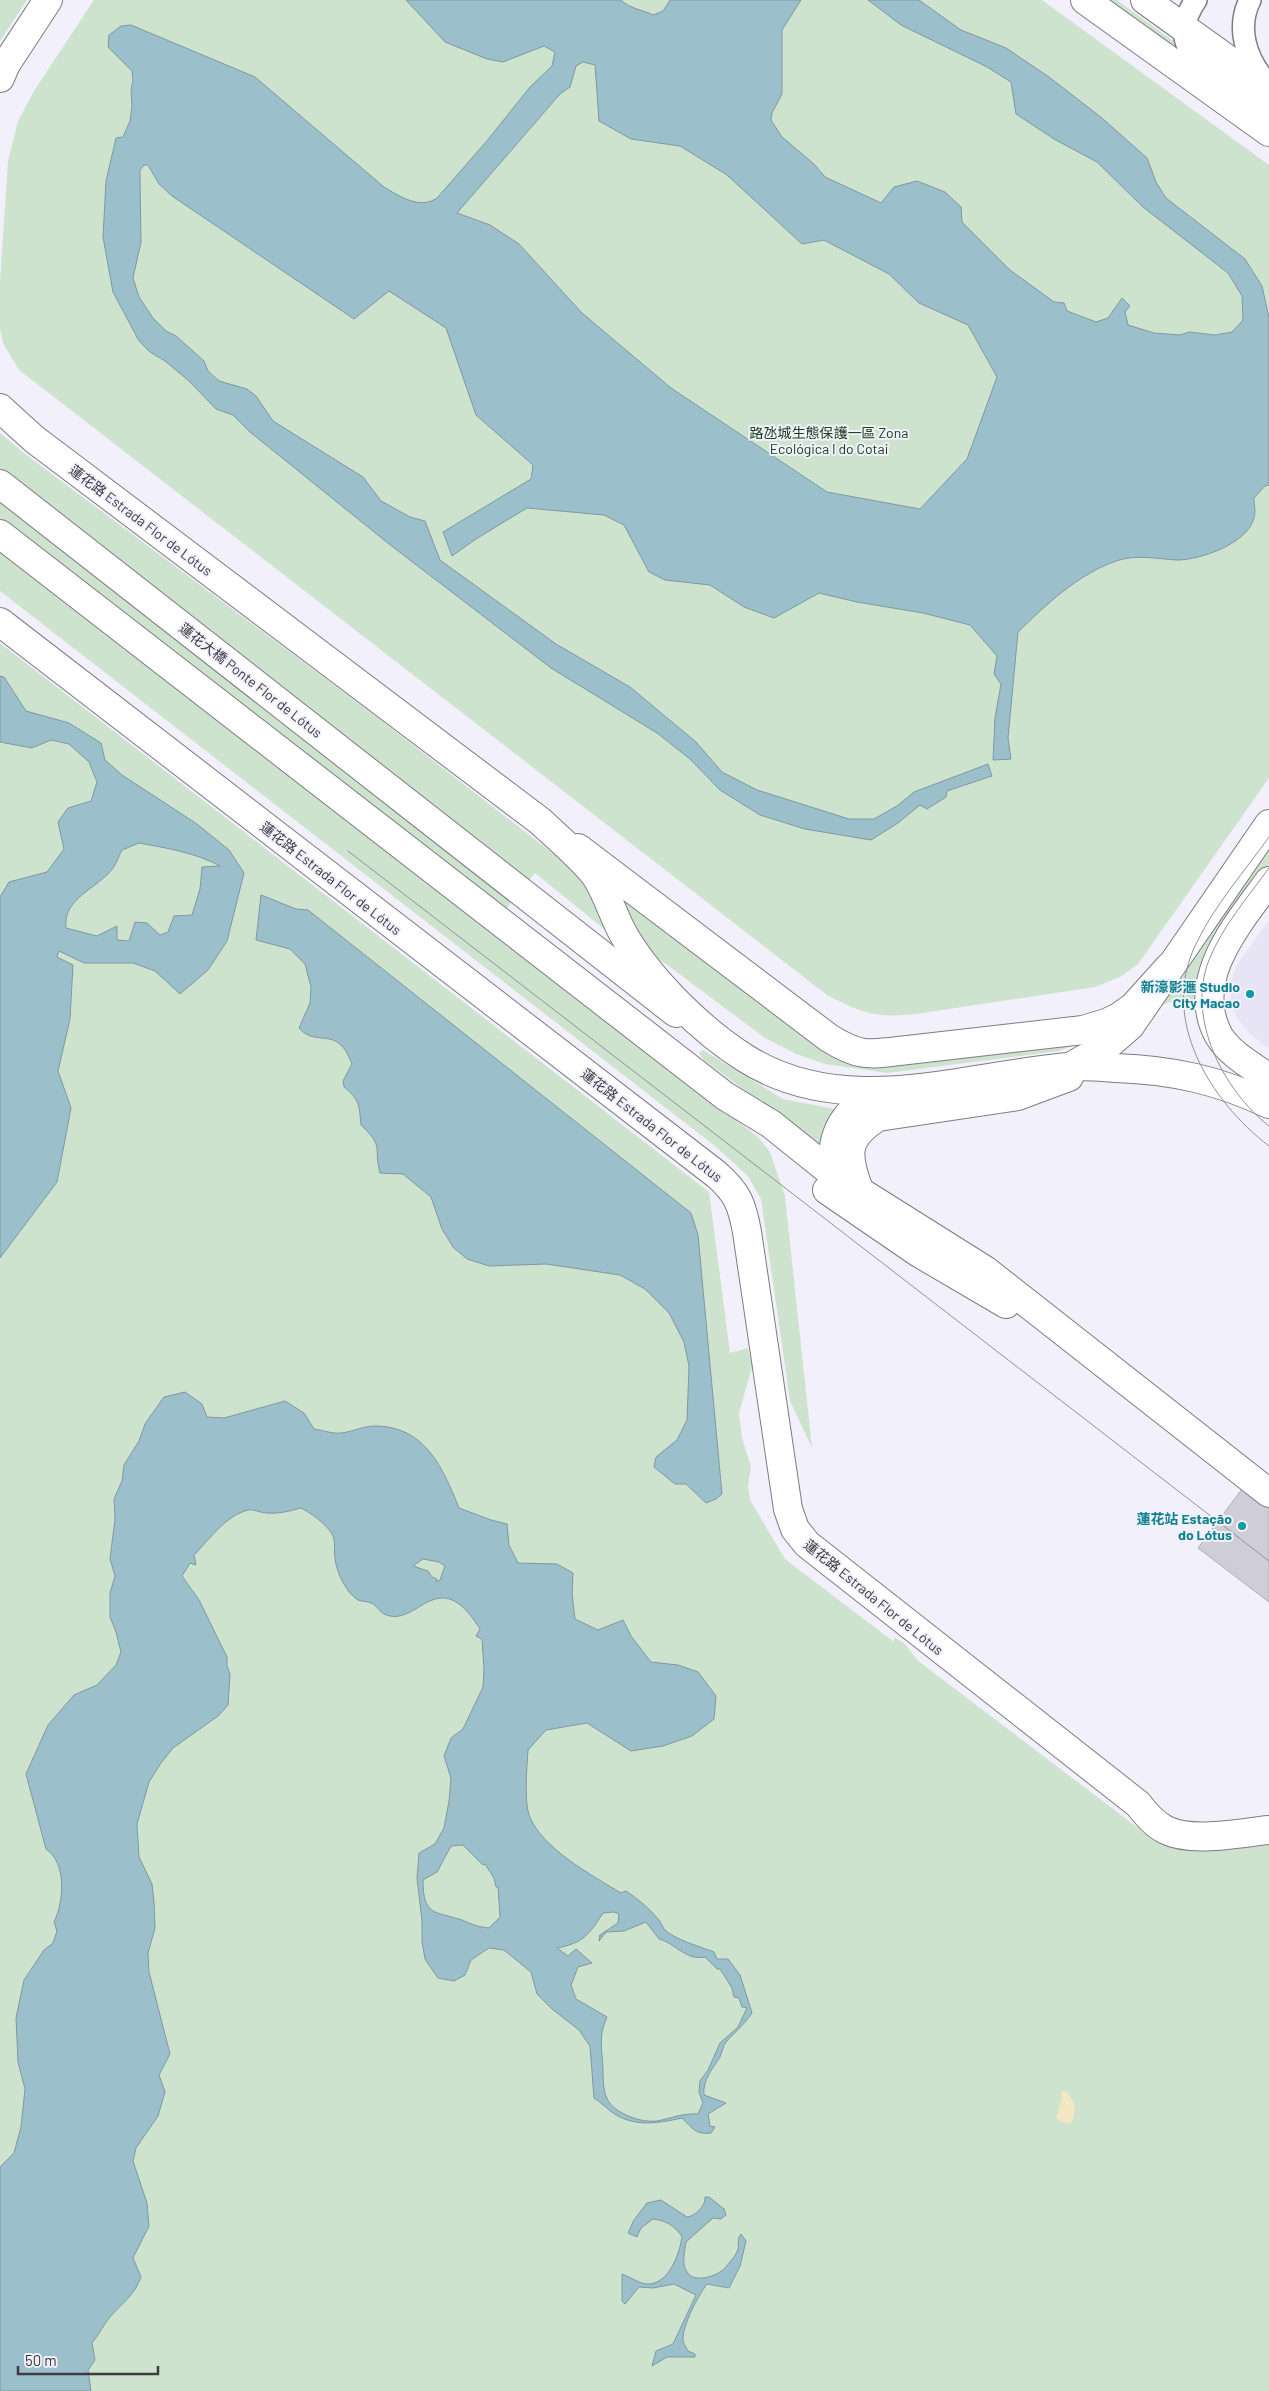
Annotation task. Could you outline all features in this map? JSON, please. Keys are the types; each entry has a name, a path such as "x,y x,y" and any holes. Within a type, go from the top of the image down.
{"main road":[{"path":"0,78 6,64 48,0"},
{"path":"1085,0 1269,132"},
{"path":"1145,0 1269,89"},
{"name":"蓮花路 Estrada Flor de Lótus","path":"0,408 34,439 540,821 609,870 829,1038 855,1053 873,1054 1082,1030 1119,1017 1147,994 1169,967"},
{"name":"蓮花大橋 Ponte Flor de Lótus","path":"0,484 682,1017 708,1031"},
{"path":"0,534 725,1096 825,1189 933,1262 1073,1341"},
{"name":"蓮花路 Estrada Flor de Lótus","path":"0,622 716,1174 731,1188 741,1204 747,1232 788,1509 795,1529 806,1544 1138,1804 1160,1826 1176,1834 1192,1836 1269,1830"},
{"path":"540,821 595,876 616,920 648,970 708,1031 746,1059 789,1079 826,1089 874,1092 1080,1067 1169,1071 1265,1094"},
{"path":"848,1183 851,1168 850,1146 859,1130 878,1116 1018,1096 1055,1084 1080,1067 1093,1055 1118,1039 1142,1009 1169,967 1269,824"},
{"path":"1265,1094 1220,1037 1212,1018 1210,998 1212,976 1225,942 1269,881"},
{"path":"848,1183 832,1154 839,1126 847,1113 874,1092"},
{"path":"725,1096 771,1124 848,1183 985,1270 1269,1493"}],"street":[{"path":"1196,0 1185,18 1186,44 1200,64 1269,114"},
{"path":"1250,0 1243,17 1246,48 1251,62 1269,85"}],"shaded area":[{"name":"新濠影滙 Studio City Macao","path":"1269,920 1269,1049 1250,1034 1237,1018 1231,1006 1231,982 1236,966"}],"green space":[{"path":"0,0 27,0 0,41"},
{"name":"路氹城生態保護一區 Zona Ecológica I do Cotai","path":"94,0 1042,0 1269,165 1269,778 1138,964 1120,977 1095,987 916,1014 880,1015 870,1013 850,1007 827,995 19,370 3,343 0,329 0,282 8,161 18,121 34,91"},
{"path":"1101,0 1117,0 1269,111"},
{"path":"0,433 25,454 378,718 577,872 626,897 842,1060 870,1068 1085,1041 1058,1051 887,1073 825,1064 796,1054 765,1038 666,964 609,933 535,873 490,929 758,1137 770,1152 785,1196 812,1448 790,1401 761,1199 748,1176 715,1146 0,591"},
{"path":"0,643 709,1192 730,1353 748,1348 752,1367 739,1413 742,1438 751,1467 748,1486 750,1500 785,1559 894,1642 894,1637 905,1644 917,1660 1150,1837 1193,1846 1269,1841 1269,2391 0,2391"},
{"path":"1269,845 1269,865 1211,945 1200,1007 1173,1001 1162,1005 1182,978 1206,936"},
{"path":"703,1050 783,1099 840,1110 821,1145 812,1141 704,1060 699,1053"}],"sand":[{"path":"1067,2091 1075,2107 1073,2120 1068,2124 1056,2119 1062,2097 1061,2092"}],"water":[{"path":"406,0 621,0 632,7 653,15 663,11 670,0 801,0 782,30 782,94 772,113 771,120 782,137 814,164 825,177 881,203 894,187 917,181 945,192 961,207 962,222 1010,270 1054,302 1064,303 1067,311 1096,322 1108,318 1122,298 1130,306 1125,312 1128,325 1154,333 1180,335 1189,332 1215,335 1232,332 1243,320 1242,296 1228,273 1143,207 1097,162 1054,139 1016,114 1011,82 987,67 901,25 868,0 919,0 961,30 1006,48 1049,77 1102,118 1147,158 1156,182 1166,198 1245,259 1262,286 1269,318 1269,485 1265,486 1254,498 1255,516 1250,527 1233,542 1198,557 1177,560 1139,557 1116,561 1088,574 1063,591 1040,611 1018,632 1008,738 1011,759 993,760 995,718 1001,684 994,674 997,656 970,625 923,613 857,602 819,593 774,618 744,607 710,585 665,580 649,572 624,525 604,515 527,508 452,556 443,532 531,479 533,465 476,415 446,328 389,291 354,319 172,196 159,184 148,165 144,165 140,170 141,242 133,278 139,297 153,318 166,331 176,336 204,361 208,371 219,381 247,389 256,396 273,421 363,477 381,501 410,517 425,521 440,560 556,644 630,687 696,742 722,772 757,790 849,819 874,819 897,806 914,792 988,764 992,776 947,791 946,797 927,809 920,805 898,823 871,840 805,829 760,815 720,790 690,759 657,733 551,668 389,544 250,432 233,415 216,409 189,381 165,361 150,352 139,341 113,292 103,237 106,181 116,138 123,137 130,121 133,80 132,71 108,47 109,35 121,26 131,25 255,77 384,187 410,200 424,203 437,198 486,142 530,87 552,66 555,52 544,46 503,62 487,59 445,42","holes":["583,62 595,65 599,121 631,139 680,146 727,175 802,244 824,240 889,274 919,303 968,325 997,377 967,459 920,509 827,492 671,388 582,313 519,244 490,225 457,213 560,94 570,87 576,66"]},
{"path":"0,676 4,677 26,711 69,723 101,743 105,760 122,775 197,824 229,850 244,873 227,941 208,970 180,994 155,971 133,963 84,963 59,951 57,957 73,965 70,1019 58,1071 71,1108 57,1182 0,1258 0,897 9,882 47,872 64,849 58,822 68,808 91,801 97,782 89,762 69,744 51,740 32,748 0,742","holes":["139,843 191,854 220,866 202,867 200,889 192,915 174,916 168,932 160,935 147,923 135,922 129,941 117,940 117,926 97,936 66,928 66,918 75,901 107,875 122,850"]},
{"path":"261,895 296,909 308,910 691,1213 698,1235 722,1494 716,1499 706,1503 686,1484 675,1484 654,1467 656,1457 677,1440 687,1420 689,1366 684,1342 669,1313 645,1289 620,1275 546,1264 489,1266 467,1259 453,1247 442,1229 431,1197 403,1174 380,1173 376,1143 361,1125 356,1099 344,1087 343,1081 352,1064 346,1052 340,1044 333,1040 313,1037 299,1028 310,1003 311,987 305,964 290,949 256,940"},
{"path":"185,1392 202,1404 207,1417 224,1418 285,1401 304,1413 314,1429 341,1433 375,1426 392,1428 407,1433 419,1441 439,1464 459,1508 507,1524 509,1545 518,1563 557,1564 573,1573 572,1593 575,1619 598,1630 623,1620 631,1636 651,1662 678,1665 698,1672 716,1696 714,1719 692,1736 663,1746 631,1751 587,1723 546,1730 528,1750 527,1809 535,1827 544,1839 569,1860 621,1893 626,1891 635,1897 655,1915 668,1933 714,1952 717,1959 728,1959 740,1975 752,2013 726,2042 720,2057 706,2080 704,2095 726,2103 708,2114 710,2126 715,2127 711,2133 702,2133 695,2130 682,2118 648,2123 624,2119 594,2098 590,2046 579,2030 552,2009 537,1994 531,1972 504,1950 489,1948 471,1960 465,1975 454,1981 438,1978 425,1959 422,1941 422,1921 417,1878 419,1853 435,1844 444,1828 451,1778 444,1756 451,1738 463,1729 483,1687 482,1639 476,1636 480,1629 465,1609 452,1600 440,1598 396,1616 384,1614 371,1603 358,1600 349,1592 340,1575 336,1563 332,1534 320,1521 301,1508 276,1513 248,1510 232,1517 194,1555 196,1565 190,1563 182,1576 199,1600 227,1657 227,1666 230,1674 228,1705 218,1716 173,1748 161,1763 149,1782 137,1824 139,1857 152,1884 154,1902 155,1928 148,1953 149,1972 170,2054 159,2075 165,2092 158,2116 136,2148 133,2161 147,2203 149,2226 133,2258 141,2277 132,2294 108,2320 92,2343 95,2360 88,2370 91,2391 0,2391 0,2167 14,2153 21,2127 25,2089 18,2062 16,2018 24,1980 44,1950 53,1943 57,1931 54,1922 60,1904 62,1883 58,1864 53,1855 46,1849 26,1774 48,1725 74,1695 97,1685 116,1665 121,1652 110,1617 110,1593 115,1576 110,1559 115,1519 114,1499 122,1481 124,1465 139,1441 145,1424 164,1397","holes":["423,1559 439,1562 445,1566 440,1580 436,1582 437,1579 432,1577 428,1571 413,1566","463,1845 483,1865 485,1864 494,1878 496,1887 498,1887 500,1917 489,1928 437,1913 428,1906 425,1900 423,1880 437,1872 451,1846","614,1912 619,1914 618,1923 600,1935 599,1941 606,1932 624,1931 646,1922 659,1939 686,1954 698,1958 705,1957 717,1969 720,1969 732,1988 734,1997 739,1998 742,2007 747,2008 738,2027 720,2043 708,2070 700,2081 699,2092 703,2103 698,2114 682,2115 657,2121 644,2120 622,2113 607,2099 604,2086 601,2042 602,2030 607,2017 576,1999 571,1985 578,1967 592,1963 576,1949 568,1956 557,1948 579,1941 594,1927 603,1913"]},
{"path":"705,2197 709,2197 724,2209 726,2215 721,2219 713,2218 686,2242 685,2269 690,2276 695,2278 706,2278 722,2271 737,2252 741,2234 746,2241 740,2266 729,2288 707,2284 692,2310 685,2327 683,2340 688,2351 695,2354 695,2357 667,2357 652,2366 656,2351 673,2344 696,2295 674,2284 653,2288 639,2287 625,2304 622,2301 622,2274 647,2284 655,2283 667,2274 672,2267 679,2251 682,2236 669,2224 653,2219 641,2228 637,2237 628,2233 634,2220 647,2203 661,2200 687,2217 694,2215 700,2210"}],"building":[{"name":"蓮花站 Estação do Lótus","path":"1245,1485 1269,1503 1269,1602 1198,1548"}],"tram line":[{"path":"1269,837 1220,903 1203,930 1186,972 1184,1001 1187,1029 1196,1056 1210,1082 1247,1127 1269,1146"},
{"path":"348,851 1269,1561"},
{"path":"1269,868 1236,912 1214,948 1203,982 1202,1005 1206,1029 1213,1051 1224,1073 1252,1111 1269,1126"}],"place":[{"name":"新濠影滙 Studio City Macao","path":"1250,994"},
{"name":"蓮花站 Estação do Lótus","path":"1242,1526"}]}
